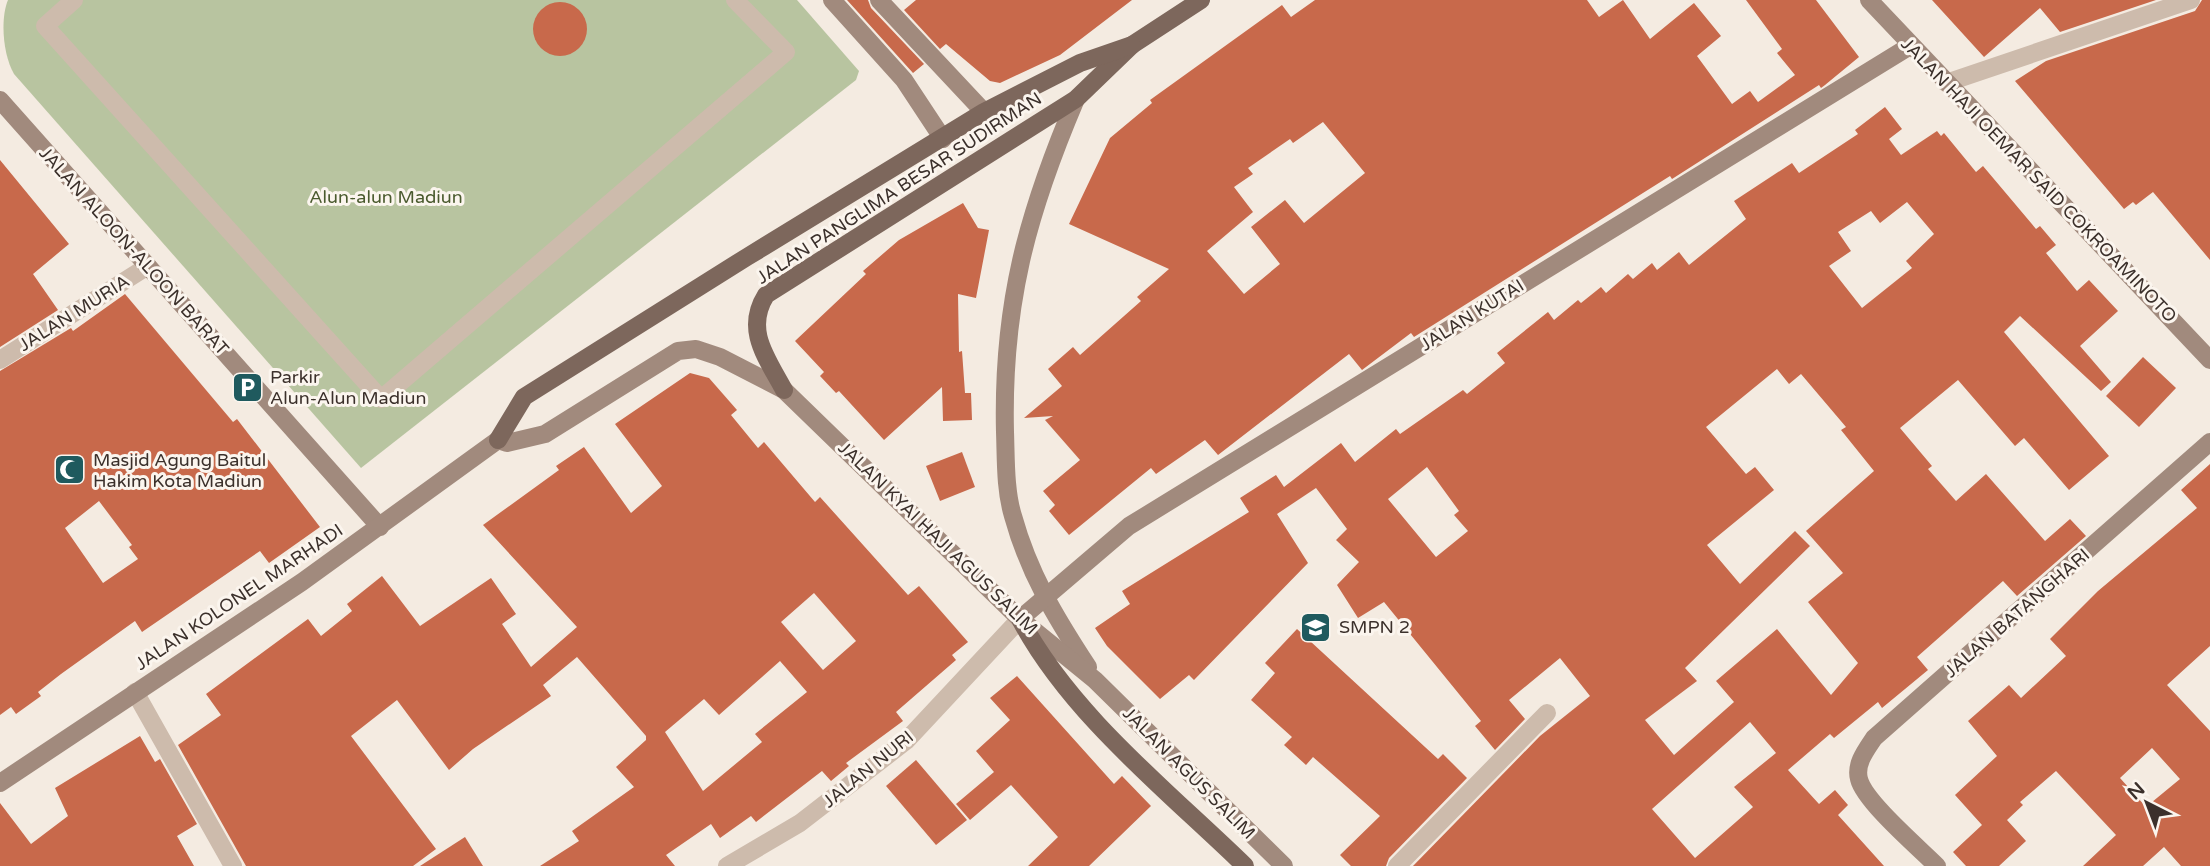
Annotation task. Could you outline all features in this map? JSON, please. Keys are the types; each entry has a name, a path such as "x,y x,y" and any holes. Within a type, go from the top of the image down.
{"main road":[{"path":"832,0 904,80 943,139"},
{"path":"879,0 984,112"},
{"name":"JALAN PANGLIMA BESAR SUDIRMAN","path":"784,390 760,345 756,326 756,310 766,295 1076,99 1132,46 1201,0"},
{"name":"JALAN HAJI OEMAR SAID COKROAMINOTO","path":"1869,0 2210,360"},
{"name":"JALAN PANGLIMA BESAR SUDIRMAN","path":"747,257 984,112 1080,62 1132,46"},
{"name":"JALAN KUTAI","path":"1020,620 1129,526 1910,46"},
{"path":"1076,99 1043,176 1023,242 1008,339 1004,402 1006,466 1012,515 1044,599 1096,680"},
{"name":"JALAN ALOON-ALOON BARAT","path":"0,100 380,527"},
{"name":"JALAN KOLONEL MARHADI","path":"0,783 380,527 498,440 502,429 524,397 747,257"},
{"path":"498,440 507,443 545,434 678,351 696,349 720,357 784,390"},
{"name":"JALAN KYAI HAJI AGUS SALIM","path":"784,390 1020,620 1096,680"},
{"name":"JALAN BATANGHARI","path":"1937,866 1870,799 1858,779 1860,760 1874,738 2210,442"},
{"path":"1020,620 1032,643 1074,701 1245,866"},
{"name":"JALAN AGUS SALIM","path":"1096,680 1284,866"}],"street":[{"path":"74,0 44,26 381,399 786,52 735,0"},
{"path":"1946,83 2139,8 2192,0"},
{"name":"JALAN MURIA","path":"0,360 148,266"},
{"name":"JALAN NURI","path":"727,866 800,823 906,741 1020,620"},
{"path":"135,692 233,866"},
{"path":"1397,866 1547,713"}],"green space":[{"name":"Alun-alun Madiun","path":"8,0 797,0 859,71 856,80 361,468 14,74 7,57 4,37 4,17"}],"building":[{"path":"847,0 868,0 871,8 924,64 913,73"},
{"path":"916,0 1132,0 1060,55 1000,83 990,81 946,44 940,49 904,10"},
{"path":"1315,0 1587,0 1599,17 1623,0 1650,39 1694,3 1721,36 1697,56 1732,104 1750,91 1758,102 1795,75 1777,53 1782,49 1746,0 1816,0 1859,57 1821,88 1819,85 1672,179 1670,176 1414,337 1411,333 1362,370 1349,354 1218,455 1205,440 1156,474 1151,468 1069,535 1049,511 1055,505 1043,491 1080,460 1045,420 1053,416 1024,418 1062,386 1048,369 1073,347 1080,355 1141,301 1137,297 1169,269 1069,224 1110,138 1152,103 1150,100 1282,5 1291,17","holes":["1323,122 1365,173 1304,223 1285,200 1251,227 1280,264 1244,294 1207,251 1253,212 1234,187 1253,174 1248,168 1290,139 1293,143"]},
{"path":"1932,0 2156,0 2060,32 2040,8 1984,57"},
{"path":"2202,0 2210,0 2210,260 2153,192 2136,205 2133,202 2124,209 2015,81 2046,61 2195,11"},
{"path":"560,2 579,10 587,29 579,48 560,56 541,48 533,29 541,10"},
{"path":"1885,107 1902,129 1889,139 1901,155 1937,131 1941,136 1944,133 1976,172 1983,166 2036,229 2040,226 2056,245 2046,253 2077,291 2089,280 2118,311 2080,346 2111,382 2101,391 2020,316 2004,332 2109,456 2069,490 2024,438 2015,446 1958,380 1900,428 1932,466 1928,469 1956,501 1986,474 2045,541 2070,519 2086,536 2017,596 2003,581 1917,657 1928,670 1882,708 1878,702 1834,738 1830,734 1788,770 1819,804 1835,790 1848,805 1838,815 1884,866 1413,866 1540,736 1590,696 1560,658 1509,700 1525,719 1495,750 1475,726 1481,721 1384,602 1358,618 1337,585 1359,562 1336,540 1347,529 1316,488 1277,514 1308,563 1194,680 1189,675 1160,699 1107,646 1095,628 1130,604 1122,591 1249,512 1240,498 1276,475 1284,487 1341,443 1355,462 1396,429 1400,434 1463,390 1467,394 1505,363 1497,353 1548,312 1554,320 1578,300 1581,303 1601,287 1606,293 1628,274 1633,279 1652,263 1657,270 1679,252 1689,265 1746,219 1734,201 1792,163 1799,173 1858,134 1855,130","holes":["1907,202 1934,234 1906,261 1912,268 1862,308 1829,266 1851,251 1838,232 1871,211 1880,223","1777,369 1789,384 1801,374 1846,427 1841,430 1874,471 1806,531 1843,573 1808,602 1858,663 1831,695 1777,629 1716,681 1734,702 1674,755 1645,720 1697,681 1685,668 1810,546 1795,531 1740,584 1707,545 1774,490 1755,467 1746,474 1706,427","1427,467 1459,511 1454,515 1468,531 1436,557 1388,499","1750,722 1776,753 1734,787 1753,807 1695,858 1652,809"]},
{"path":"0,160 69,244 33,274 58,310 0,347"},
{"path":"963,203 978,228 989,230 976,298 958,294 959,352 962,351 965,393 971,393 972,420 943,421 942,387 884,440 839,391 836,393 820,376 824,372 795,341 866,274 863,271 899,240"},
{"path":"125,294 233,422 237,419 320,527 269,563 260,551 142,632 135,621 61,674 38,692 41,696 16,714 11,707 0,715 0,371 71,328 73,331","holes":["99,501 132,545 129,547 138,559 103,583 65,528"]},
{"path":"2143,357 2176,388 2139,427 2106,396"},
{"path":"690,373 709,378 737,410 731,415 758,448 764,442 815,502 820,497 908,595 919,586 968,642 952,655 956,660 896,712 903,721 846,763 849,766 831,781 822,771 756,822 751,816 720,838 711,824 666,855 675,866 540,866 579,841 572,831 634,787 616,767 646,740 646,736 577,657 543,685 551,696 473,749 449,770 397,700 351,736 436,849 413,866 246,866 178,745 221,715 206,694 308,619 321,636 352,611 347,604 382,576 420,626 491,578 516,614 502,624 531,667 577,627 483,525 559,470 556,466 584,447 631,513 662,486 615,424","holes":["814,593 856,641 823,670 781,622","780,661 807,692 755,734 762,742 703,791 665,732 704,699 719,715"]},
{"path":"962,452 975,487 940,501 926,466"},
{"path":"2210,464 2210,646 2167,685 2210,731 2210,866 2181,866 2164,847 2143,866 2083,866 2116,835 2056,771 2020,802 2023,805 2007,820 2026,841 1999,866 1966,866 1953,852 1982,825 1955,795 1997,756 1968,721 2009,685 2021,698 2066,656 2050,639 2098,591 2197,508 2181,490","holes":["2152,748 2180,779 2146,807 2120,778"]},
{"path":"1297,629 1438,759 1443,754 1467,778 1389,858 1386,866 1351,866 1340,855 1380,816 1313,757 1306,765 1284,745 1292,737 1251,700 1275,673 1265,663"},
{"path":"1017,676 1114,784 1122,776 1151,806 1089,866 1028,866 1058,837 1011,785 970,820 956,804 994,772 976,751 1010,720 990,698"},
{"path":"140,736 155,762 160,759 197,824 177,836 194,866 0,866 0,803 31,844 68,816 55,788"},
{"path":"916,760 967,820 936,845 886,786"},
{"path":"465,837 483,866 420,866"}],"place":[{"name":"Parkir Alun-Alun Madiun","path":"247,387"},
{"name":"Masjid Agung Baitul Hakim Kota Madiun","path":"70,470"},
{"name":"SMPN 2","path":"1316,627"}]}
